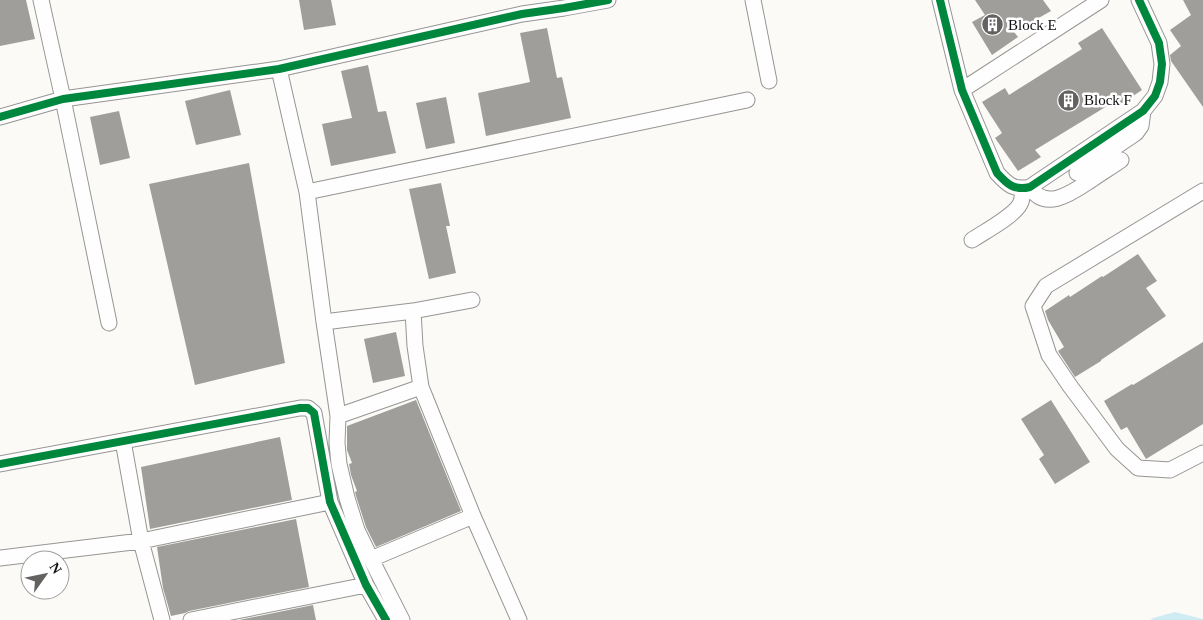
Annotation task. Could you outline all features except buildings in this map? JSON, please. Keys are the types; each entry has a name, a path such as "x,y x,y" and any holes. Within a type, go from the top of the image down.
{"street":[{"path":"41,0 64,99 109,323"},
{"path":"0,117 64,99 279,69 522,14 608,0"},
{"path":"753,0 769,81"},
{"path":"940,0 962,90 997,172 1004,181 1016,188 1026,188 1038,196 1047,199 1066,196 1121,160"},
{"path":"962,90 1101,0"},
{"path":"972,240 1012,214 1019,206 1026,188 1143,111 1155,96 1160,82 1162,64 1159,43 1139,0"},
{"path":"279,69 307,192 338,416 338,457 347,498 371,559 402,620"},
{"path":"307,192 747,100"},
{"path":"1077,173 1136,133 1141,126 1143,111"},
{"path":"1203,191 1046,286 1033,306 1049,355 1117,450 1138,468 1170,470 1203,453"},
{"path":"324,322 413,311 472,300"},
{"path":"413,311 415,346 422,387 472,516 519,620"},
{"path":"338,416 422,387"},
{"path":"0,464 308,408 314,413 330,502 366,585 386,620"},
{"path":"123,441 142,541 162,620"},
{"path":"0,558 142,541 330,502"},
{"path":"371,559 472,516"},
{"path":"191,620 366,585"}],"water":[{"path":"1175,612 1203,619 1203,620 1150,620"}],"cycle path":[{"path":"0,117 63,99 279,69 522,14 608,0"},
{"path":"940,0 962,90 997,173 1011,186 1020,188 1030,187 1143,111 1155,96 1160,82 1162,64 1159,43 1139,0"},
{"path":"0,464 308,408 314,413 330,502 366,585 386,620"}],"place":[{"name":"Block E","path":"992,25"},
{"name":"Block F","path":"1068,100"}]}
